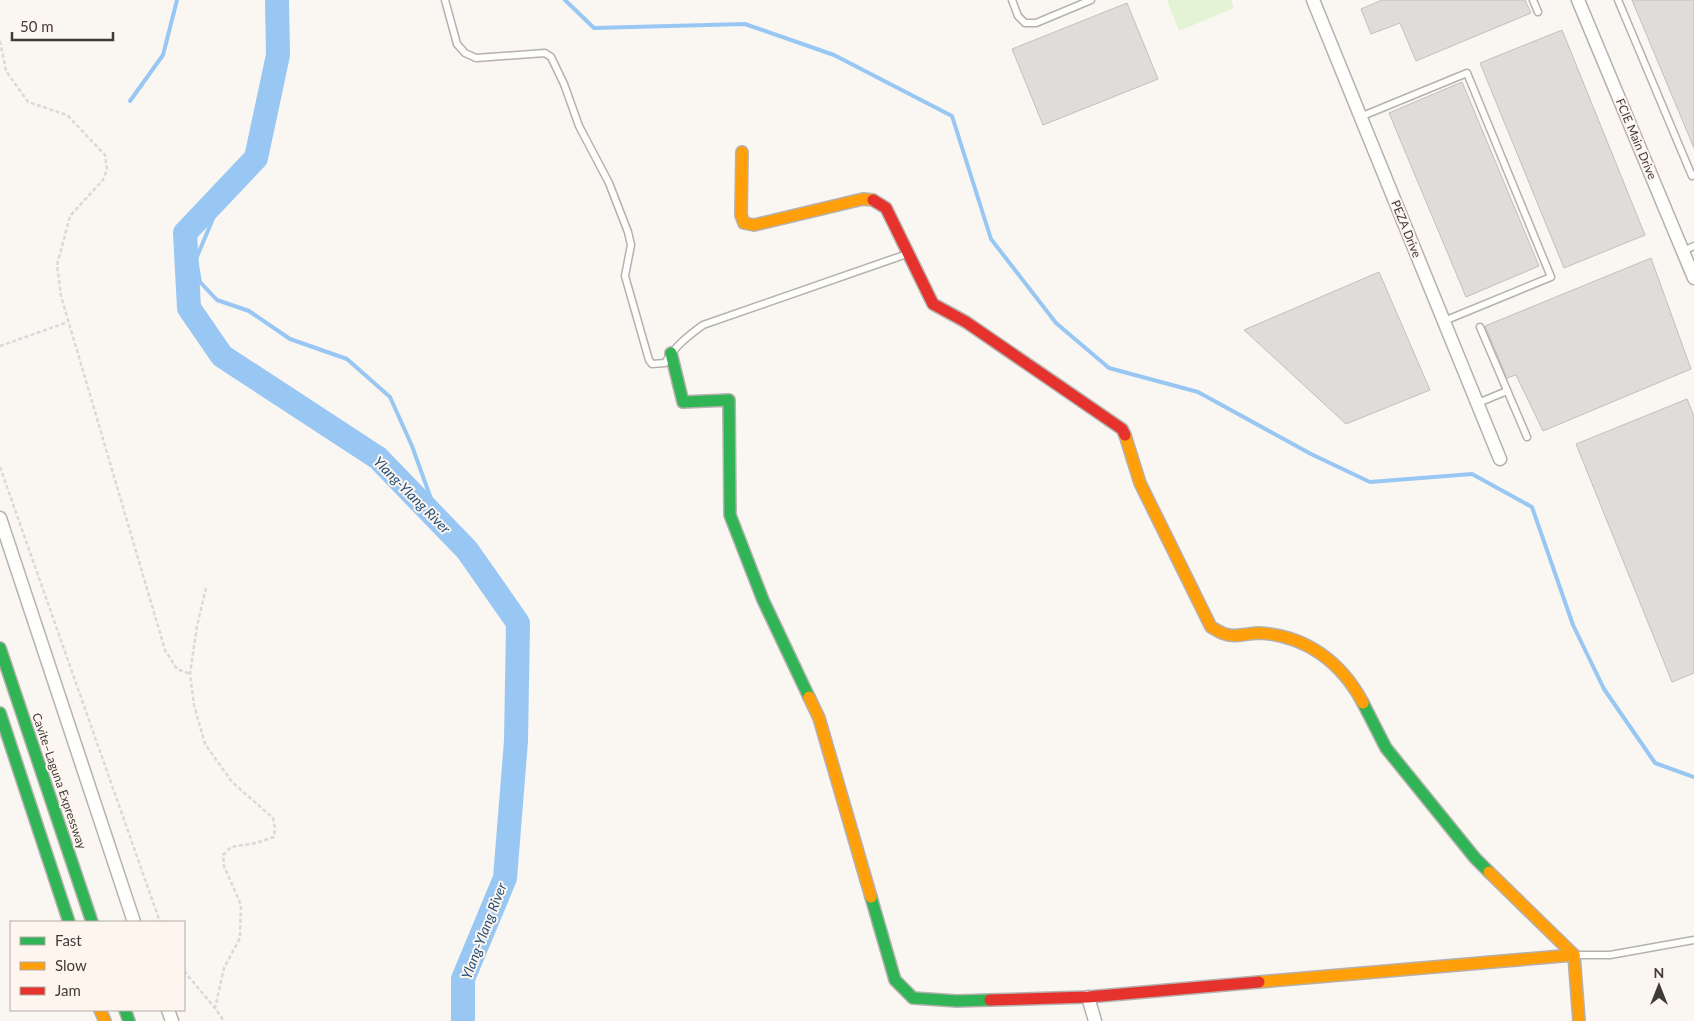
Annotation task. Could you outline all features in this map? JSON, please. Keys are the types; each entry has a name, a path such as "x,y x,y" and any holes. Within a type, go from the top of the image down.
{"main road":[{"path":"742,152 741,215 744,223 754,225 864,199 875,200 886,208 933,304 966,322 1122,429 1127,439 1140,483 1211,627 1226,635 1259,633 1289,637 1317,651 1340,669 1358,694 1386,748 1475,858 1574,955 1578,1021"},
{"path":"671,353 683,402 729,400 730,515 764,600 819,718 895,980 913,998 957,1001 1088,997 1574,955"},
{"name":"Cavite–Laguna Expressway","path":"0,648 92,921"},
{"path":"0,713 69,921"}],"street":[{"name":"PEZA Drive","path":"1313,0 1500,459"},
{"name":"FCIE Main Drive","path":"1578,0 1688,248 1694,278"},
{"path":"0,518 134,921"},
{"path":"1088,997 1095,1021"}],"lane":[{"path":"445,0 457,44 465,53 476,58 545,53 550,57 564,84 578,126 609,183 628,232 631,245 625,276 652,364 665,363 683,340 703,325 907,254"},
{"path":"1012,0 1018,16 1025,23 1036,23 1091,0"},
{"path":"1533,0 1538,12"},
{"path":"1618,0 1692,176 1694,175"},
{"path":"1360,117 1467,73 1552,277 1444,321"},
{"path":"1480,327 1526,437"},
{"path":"1478,403 1507,391"},
{"path":"1574,955 1610,955 1694,940"}],"path":[{"path":"0,42 6,71 28,102 67,115 105,155 107,169 103,180 70,216 57,265 61,296 165,650 176,669 190,674"},
{"path":"0,346 68,322"},
{"path":"0,467 160,921"},
{"path":"206,588 197,626 190,674 194,705 205,744 232,782 273,818 275,828 274,837 256,843 231,847 223,855 224,866 241,905 240,938 224,968 215,1008"},
{"path":"185,972 224,1021"}],"green space":[{"path":"1167,0 1231,0 1234,8 1179,31"}],"building":[{"path":"1382,0 1525,0 1531,13 1416,61 1400,23 1371,34 1361,9"},
{"path":"1632,0 1694,0 1694,148"},
{"path":"1127,3 1158,79 1043,125 1012,49"},
{"path":"1562,30 1645,235 1564,268 1480,63"},
{"path":"1462,82 1539,266 1466,297 1389,113"},
{"path":"1651,258 1691,369 1543,431 1516,375 1507,378 1485,326"},
{"path":"1379,272 1430,390 1346,424 1244,330"},
{"path":"1687,399 1694,416 1694,673 1672,682 1576,444"}],"waterway":[{"path":"130,101 163,55 177,0"},
{"name":"Ylang-Ylang River","path":"277,0 278,55 256,158 185,233 189,308 222,356 378,458 467,550 518,623 516,741 505,878 463,979 463,1021"},
{"path":"565,0 594,28 745,24 834,55 952,116 991,239 1056,323 1109,368 1198,392 1311,454 1370,482 1472,474 1532,507 1573,625 1604,689 1655,763 1694,777"},
{"path":"225,190 196,259 200,282 217,300 249,311 290,339 347,359 390,397 412,446 439,521"}],"traffic: fast":[{"path":"671,353 683,402 729,400 730,515 763,600 809,697"},
{"path":"0,648 92,921"},
{"path":"1363,703 1386,748 1475,858 1489,872"},
{"path":"0,713 69,921"},
{"path":"871,897 895,980 913,998 957,1001 990,1000"},
{"path":"125,1011 129,1021"}],"traffic: slow":[{"path":"742,152 741,215 744,223 754,225 863,199 873,200"},
{"path":"1125,435 1140,483 1211,627 1229,635 1259,633 1276,635 1307,645 1321,654 1344,675 1363,703"},
{"path":"809,697 819,718 871,897"},
{"path":"1489,872 1574,955 1579,1021"},
{"path":"1259,982 1574,955"},
{"path":"100,1011 105,1021"}],"traffic: jam":[{"path":"873,200 886,208 933,304 966,322 1122,429 1125,435"},
{"path":"990,1000 1088,997 1259,982"}]}
